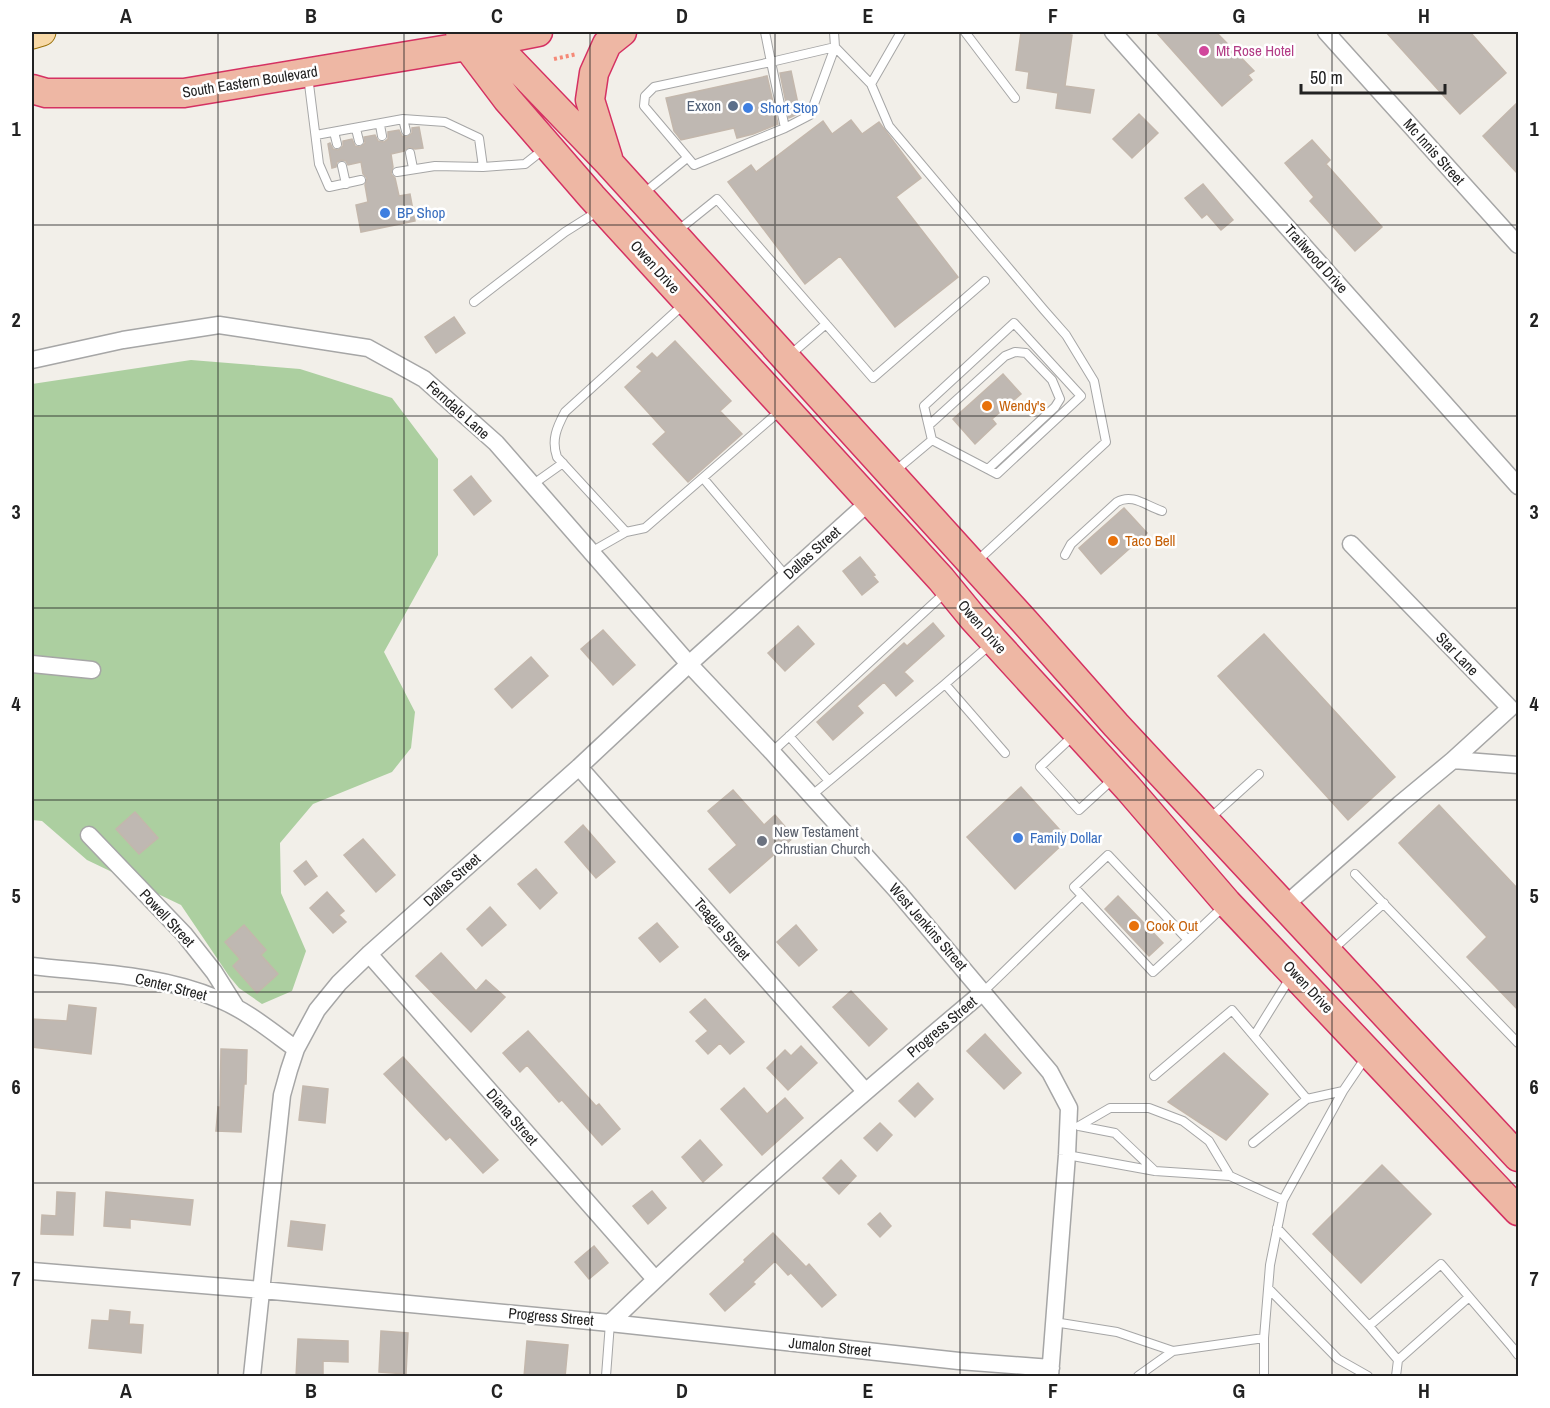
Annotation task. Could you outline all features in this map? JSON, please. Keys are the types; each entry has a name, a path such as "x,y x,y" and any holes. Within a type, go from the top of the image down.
{"highway":[{"name":"South Eastern Boulevard","path":"36,93 184,93 308,73 476,37 538,32"},
{"path":"609,163 590,100 594,73 607,44 622,32"},
{"name":"Owen Drive","path":"476,37 507,99 602,209 950,589 1227,903 1518,1211"},
{"path":"476,37 609,163 640,196 1205,822 1518,1156"},
{"path":"870,501 881,494 890,496 1052,676 1061,680 1075,679"},
{"path":"1122,782 1155,800 1298,951 1315,958 1329,953"}],"main road":[{"path":"32,35 42,32"}],"street":[{"name":"Trailwood Drive","path":"1113,32 1518,486"},
{"name":"Mc Innis Street","path":"1326,32 1518,245"},
{"name":"Ferndale Lane","path":"32,360 123,340 219,325 368,348 424,379 496,443 689,664"},
{"name":"Dallas Street","path":"252,1377 282,1095 296,1048 317,1010 339,983 369,954 579,767 689,664 870,501"},
{"name":"Star Lane","path":"1283,907 1510,708 1351,544"},
{"path":"32,664 92,670"},
{"name":"West Jenkins Street","path":"689,664 898,892 1050,1072 1069,1108 1073,1125 1067,1155 1050,1372"},
{"path":"1453,760 1518,765"},
{"name":"Teague Street","path":"579,767 865,1091"},
{"name":"Powell Street","path":"89,835 184,934 214,972 236,1007"},
{"name":"Diana Street","path":"369,954 655,1279"},
{"name":"Center Street","path":"32,966 150,979 185,987 236,1007 296,1048"},
{"name":"Progress Street","path":"32,1271 610,1323 655,1279 865,1091 983,992"},
{"name":"Jumalon Street","path":"610,1323 1050,1372"}],"lane":[{"path":"765,32 785,128"},
{"path":"834,32 835,47 810,115 785,128 694,165 644,106 645,96 654,87 835,47"},
{"path":"871,84 901,32"},
{"path":"966,32 1015,98"},
{"path":"835,47 871,84 889,126 1066,335 1094,381 1107,442 973,565"},
{"path":"308,73 319,164 329,188 361,180"},
{"path":"316,135 403,119 445,122 479,138 483,167"},
{"path":"403,119 406,131"},
{"path":"380,125 382,136"},
{"path":"356,129 359,141"},
{"path":"334,132 337,144"},
{"path":"397,172 435,166 483,167 525,164 548,146"},
{"path":"410,153 413,168"},
{"path":"640,196 687,158"},
{"path":"342,166 346,184"},
{"path":"674,234 717,199 873,378 985,281"},
{"path":"474,302 565,232 602,209"},
{"path":"626,532 557,457 553,447 556,428 565,412 687,302"},
{"path":"1081,396 1014,323 924,406 932,440 997,474 1081,396 1097,393"},
{"path":"786,358 826,324"},
{"path":"928,425 1005,356 1015,352 1026,353 1052,380 1060,399 1055,407 988,469"},
{"path":"591,552 626,532 645,528 784,408"},
{"path":"891,474 932,440"},
{"path":"532,485 562,463"},
{"path":"703,478 786,576"},
{"path":"1065,555 1071,544 1124,498 1132,498 1148,507 1162,511"},
{"path":"772,752 950,589"},
{"path":"811,796 994,641"},
{"path":"945,684 1005,753"},
{"path":"1077,733 1040,767 1079,810 1122,782"},
{"path":"789,736 829,781"},
{"path":"1205,822 1259,774"},
{"path":"1188,940 1108,855 1074,888 1153,972 1188,940 1227,903"},
{"path":"1355,873 1518,1043"},
{"path":"983,992 1082,896"},
{"path":"1329,953 1384,903"},
{"path":"1254,1036 1294,972"},
{"path":"1154,1076 1232,1010 1307,1099"},
{"path":"1264,1377 1264,1338 1270,1265 1283,1200 1344,1091 1369,1052"},
{"path":"1253,1143 1307,1099 1344,1091"},
{"path":"1073,1125 1110,1108 1149,1108 1183,1121 1209,1141 1230,1176"},
{"path":"1073,1125 1115,1133 1155,1171"},
{"path":"1067,1155 1155,1171 1230,1176 1283,1200"},
{"path":"1277,1228 1398,1360"},
{"path":"1369,1326 1441,1264 1518,1355"},
{"path":"1269,1289 1338,1359 1368,1377"},
{"path":"1396,1377 1398,1360 1469,1297"},
{"path":"1054,1322 1117,1332 1173,1352"},
{"path":"606,1377 610,1323"},
{"path":"1138,1377 1173,1352 1264,1338"}],"path":[{"path":"554,59 584,53"}],"green space":[{"path":"191,360 300,369 392,398 438,459 438,555 384,652 415,712 411,748 392,772 313,804 280,843 281,893 306,951 292,991 262,1004 239,988 229,976 181,905 87,860 42,821 32,820 32,384"}],"building":[{"path":"1021,32 1062,32 1072,35 1065,86 1094,90 1090,113 1056,108 1058,93 1027,88 1029,72 1016,70"},
{"name":"Mt Rose Hotel","path":"1156,32 1216,32 1254,71 1248,75 1252,80 1222,106"},
{"path":"1386,32 1470,32 1506,73 1460,114"},
{"path":"791,71 800,113 789,118 780,73"},
{"name":"Exxon","path":"767,76 778,124 737,138 734,128 681,140 674,131 666,98"},
{"path":"1518,102 1518,174 1483,136"},
{"path":"1139,114 1158,133 1132,158 1113,139"},
{"path":"851,120 862,134 879,122 921,178 896,197 958,277 895,327 840,256 805,284 728,182 751,165 756,172 823,121 832,134"},
{"path":"419,127 423,148 409,147 404,151 391,154 393,167 391,174 395,178 399,196 410,194 415,221 361,232 356,205 368,202 365,185 367,178 363,174 361,162 348,165 346,161 341,160 337,162 336,167 332,168 328,144 330,143 333,149 338,150 343,146 343,141 352,139 355,146 360,147 365,143 364,137 375,135 378,141 384,142 388,139 388,132 399,130 402,136 407,137 412,133 412,128"},
{"path":"1312,140 1330,160 1326,164 1382,227 1355,251 1310,201 1314,197 1285,163"},
{"path":"1203,184 1233,220 1221,230 1207,214 1202,218 1185,198"},
{"path":"454,317 465,333 436,353 425,337"},
{"path":"675,341 731,401 720,411 742,434 688,482 653,444 666,432 625,387 642,371 637,367 652,353 657,358"},
{"name":"Wendy's","path":"1003,374 1021,394 992,419 996,424 975,444 953,419"},
{"path":"471,476 491,501 474,515 454,490"},
{"name":"Taco Bell","path":"1124,508 1147,533 1101,574 1079,548"},
{"path":"860,557 878,582 862,595 843,571"},
{"path":"933,623 944,636 904,672 913,681 896,696 884,682 857,706 863,713 833,740 817,722 904,643 907,646"},
{"path":"798,626 814,644 785,671 768,653"},
{"path":"603,630 635,665 613,685 581,649"},
{"path":"1264,634 1395,777 1348,820 1218,676"},
{"path":"531,657 548,676 512,708 495,689"},
{"name":"Family Dollar","path":"1021,787 1068,839 1015,889 967,837"},
{"name":"New Testament Chrustian Church","path":"733,790 764,825 775,815 794,837 730,893 709,869 737,845 708,811"},
{"path":"1439,805 1518,889 1518,1010 1467,957 1487,937 1399,843"},
{"path":"135,812 158,838 139,854 116,829"},
{"path":"583,825 615,862 596,878 565,842"},
{"path":"363,839 395,875 376,892 344,855"},
{"path":"306,861 317,876 305,885 294,871"},
{"path":"536,869 557,893 540,909 518,884"},
{"path":"327,892 344,911 339,915 346,922 333,933 310,908"},
{"name":"Cook Out","path":"1118,896 1163,943 1149,956 1105,909"},
{"path":"490,907 506,925 482,946 467,929"},
{"path":"657,923 678,947 660,962 639,938"},
{"path":"244,925 266,950 261,955 278,974 257,993 233,966 240,959 225,942"},
{"path":"796,925 817,950 799,966 777,942"},
{"path":"441,953 476,991 486,980 505,997 471,1032 416,976"},
{"path":"851,991 887,1029 869,1046 833,1007"},
{"path":"705,999 744,1042 730,1054 720,1043 708,1054 696,1041 708,1031 690,1012"},
{"path":"69,1005 96,1008 91,1054 32,1047 32,1019 67,1021"},
{"path":"528,1031 596,1106 599,1104 620,1129 602,1145 562,1100 559,1102 527,1065 520,1072 503,1053"},
{"path":"985,1034 1021,1073 1004,1089 967,1051"},
{"path":"801,1046 817,1063 788,1090 767,1068 785,1050 791,1056"},
{"path":"221,1049 247,1050 241,1132 216,1131 218,1107 220,1108"},
{"path":"1224,1053 1268,1094 1226,1140 1168,1102"},
{"path":"403,1057 498,1160 483,1173 450,1137 446,1140 384,1074"},
{"path":"918,1083 933,1099 915,1117 899,1101"},
{"path":"303,1086 328,1089 325,1123 299,1120"},
{"path":"744,1088 767,1114 785,1098 803,1118 762,1155 721,1109"},
{"path":"880,1123 892,1135 877,1151 864,1138"},
{"path":"700,1140 722,1165 703,1182 682,1157"},
{"path":"841,1160 856,1176 839,1194 823,1178"},
{"path":"1382,1165 1431,1214 1361,1283 1313,1234"},
{"path":"652,1191 666,1208 648,1224 633,1206"},
{"path":"57,1192 75,1193 73,1235 41,1234 42,1215 56,1216"},
{"path":"106,1192 193,1200 190,1225 130,1219 130,1228 104,1226"},
{"path":"880,1213 891,1226 880,1237 868,1224"},
{"path":"291,1221 325,1225 322,1250 288,1246"},
{"path":"773,1233 806,1267 809,1264 836,1295 822,1307 791,1273 788,1275 775,1261 753,1282 755,1284 725,1311 710,1294"},
{"path":"594,1246 608,1263 589,1279 575,1262"},
{"path":"110,1310 130,1312 129,1324 143,1325 141,1353 89,1348 92,1320 109,1321"},
{"path":"381,1331 408,1333 406,1374 379,1372"},
{"path":"298,1339 348,1341 348,1362 323,1361 323,1377 296,1377"},
{"path":"527,1341 568,1345 565,1377 524,1377"}],"place":[{"name":"Mt Rose Hotel","path":"1204,51"},
{"name":"Exxon","path":"733,106"},
{"name":"Short Stop","path":"748,108"},
{"name":"BP Shop","path":"385,213"},
{"name":"Wendy's","path":"987,406"},
{"name":"Taco Bell","path":"1113,541"},
{"name":"Family Dollar","path":"1018,838"},
{"name":"New Testament Chrustian Church","path":"762,841"},
{"name":"Cook Out","path":"1134,926"}]}
